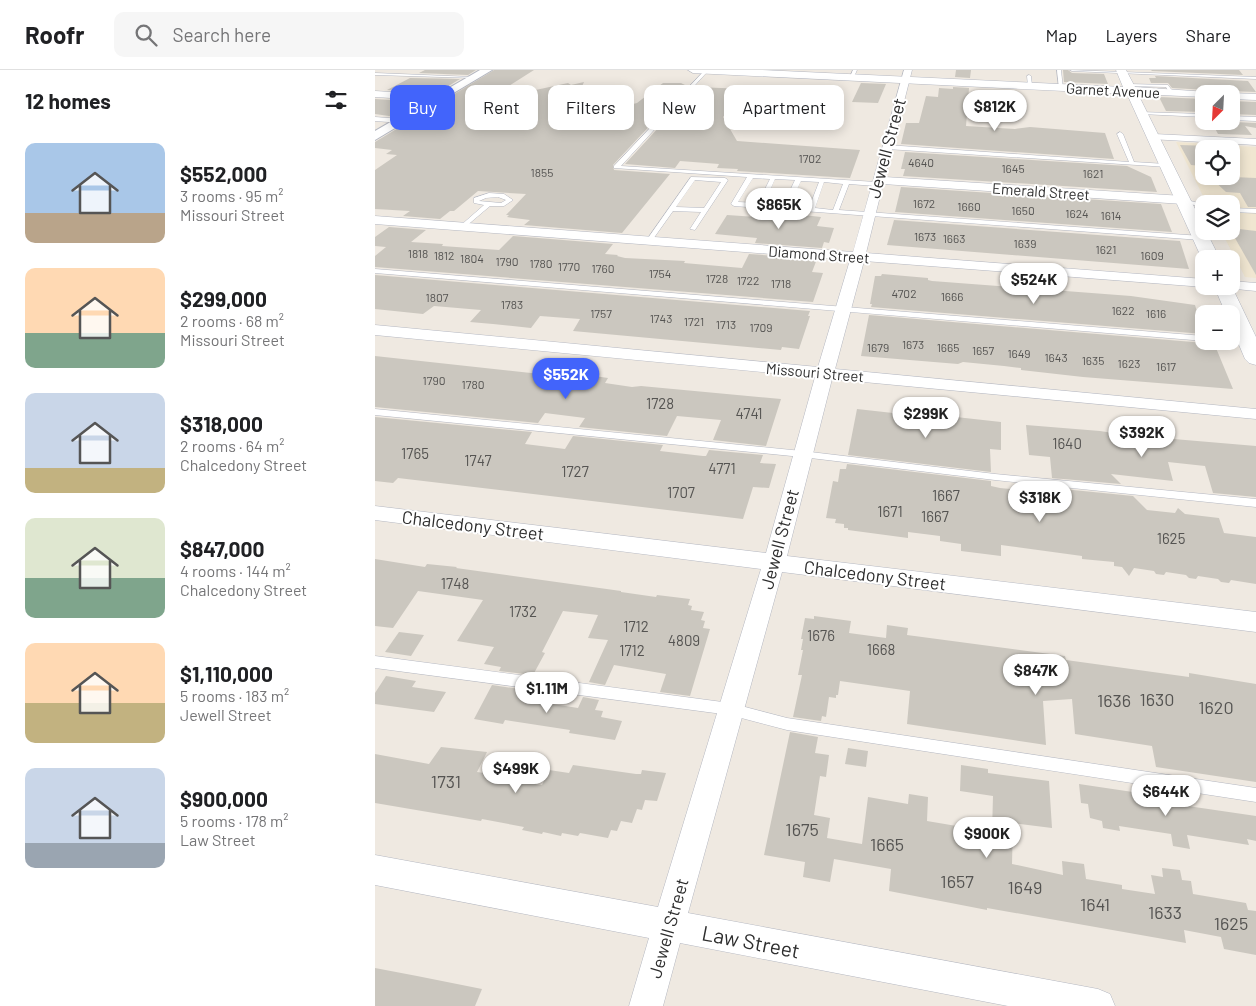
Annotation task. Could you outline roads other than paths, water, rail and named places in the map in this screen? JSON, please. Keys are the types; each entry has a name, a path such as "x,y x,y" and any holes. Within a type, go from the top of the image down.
{"main road":[{"name":"Garnet Avenue","path":"696,70 906,75 1029,81 1061,88 1125,79 1172,93 1195,94"},
{"path":"1125,79 1195,225"},
{"path":"1240,94 1254,91"},
{"path":"1227,295 1248,346"}],"street":[{"path":"455,89 480,74"},
{"name":"Jewell Street","path":"646,1006 730,709 774,563 906,75"},
{"path":"375,94 390,95"},
{"path":"375,136 390,127"},
{"path":"1154,137 1256,142"},
{"name":"Emerald Street","path":"877,182 1183,200"},
{"name":"Diamond Street","path":"375,220 1195,282"},
{"path":"1240,286 1256,287"},
{"name":"Missouri Street","path":"375,330 1256,414"},
{"name":"Chalcedony Street","path":"375,513 1256,622"},
{"name":"Law Street","path":"375,870 1098,1006"}],"lane":[{"path":"394,75 403,70"},
{"path":"430,70 428,71 480,74"},
{"path":"1059,70 1061,88"},
{"path":"1072,70 1125,79 1152,86 1168,86 1172,93"},
{"path":"1140,70 1149,70"},
{"path":"706,71 617,167 846,183 877,182"},
{"path":"375,74 480,74"},
{"path":"1125,79 1159,74 1256,78"},
{"path":"1125,79 1160,76 1159,74"},
{"path":"1189,75 1194,81"},
{"path":"1147,77 1152,86"},
{"path":"1247,78 1254,91"},
{"path":"1177,107 1181,115"},
{"path":"1141,113 1195,116"},
{"path":"1240,114 1243,118 1256,119"},
{"path":"375,119 390,120"},
{"path":"1120,134 1131,163"},
{"path":"887,147 1039,160 1166,166"},
{"path":"751,176 734,204 1195,238"},
{"path":"649,241 693,178 725,180 693,229"},
{"path":"760,206 773,178"},
{"path":"785,208 798,180"},
{"path":"811,210 821,181"},
{"path":"835,212 846,183"},
{"name":"Emerald Street","path":"1183,200 1195,203"},
{"path":"462,227 489,204"},
{"path":"672,209 705,210"},
{"path":"741,211 778,212 793,209"},
{"path":"1240,210 1256,211"},
{"path":"375,271 1195,338"},
{"path":"375,412 802,454 995,477 1256,504"},
{"path":"375,662 730,709 787,724 1256,795"}]}
